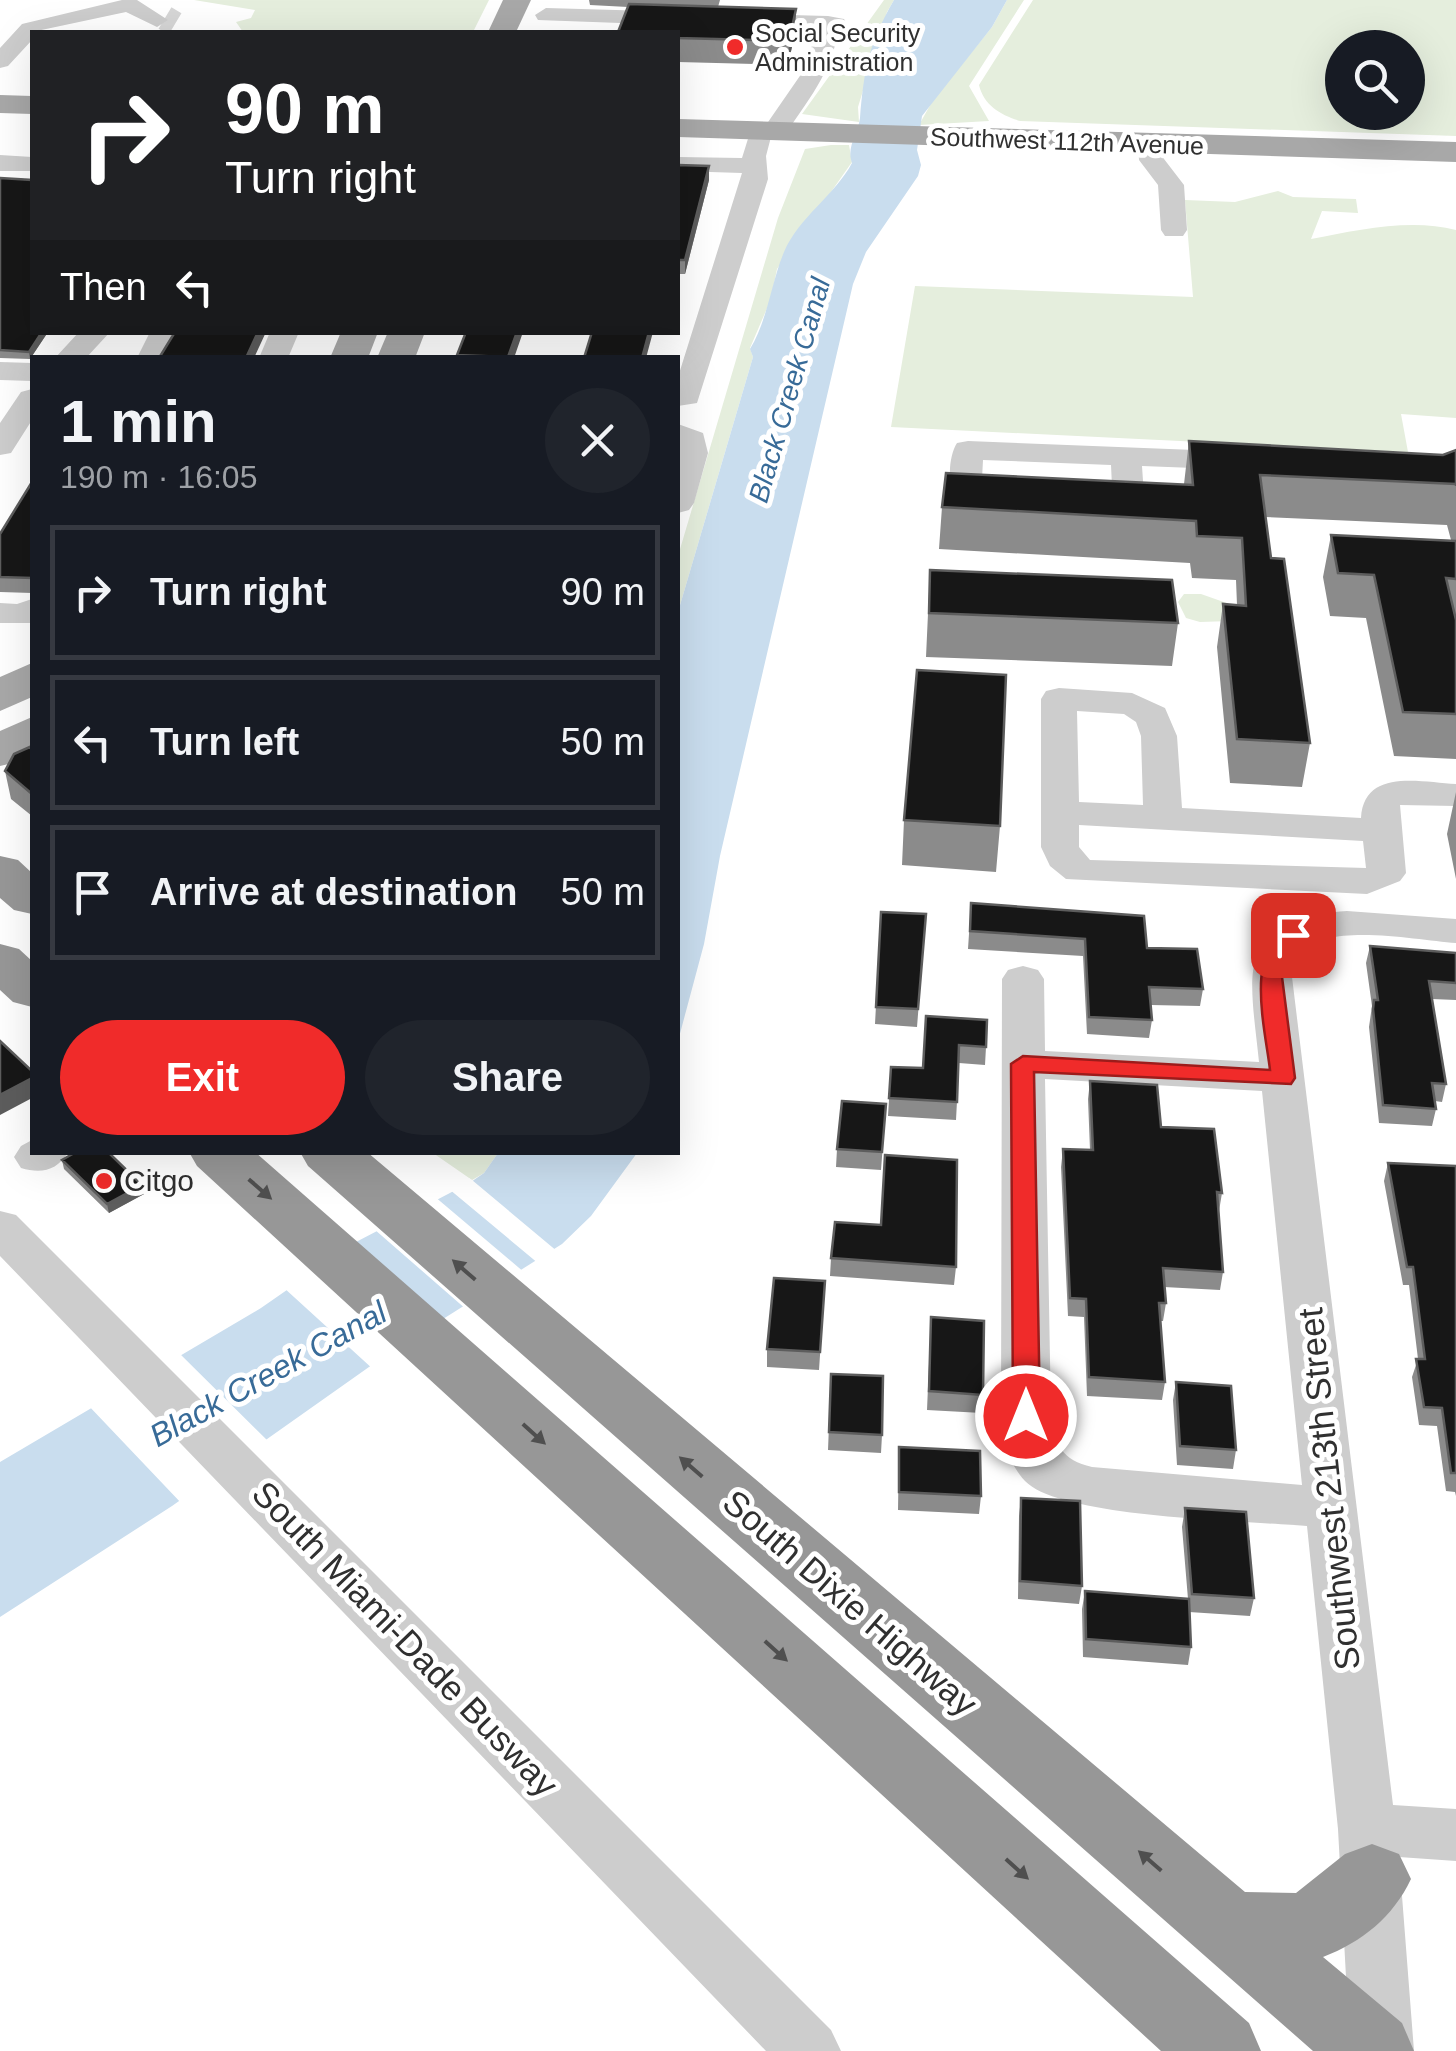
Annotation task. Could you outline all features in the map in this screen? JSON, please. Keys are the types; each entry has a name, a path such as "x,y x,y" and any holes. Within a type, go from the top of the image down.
{"highway":[{"path":"0,872 30,897"},
{"path":"0,961 30,988"},
{"path":"221,1155 1220,2051"},
{"name":"South Dixie Highway","path":"349,1169 537,1335 1373,2051"},
{"path":"1224,1924 1275,1933 1305,1930 1333,1915 1370,1854"}],"main road":[{"path":"503,30 517,0"},
{"path":"0,104 30,105"},
{"name":"Southwest 112th Avenue","path":"680,128 1456,152"},
{"path":"0,698 30,678"},
{"path":"0,752 30,733"}],"street":[{"path":"545,16 832,23 814,80 768,131 754,166 751,192 686,398 680,397"},
{"path":"10,66 30,28 155,23"},
{"path":"0,142 24,157"},
{"path":"1150,144 1152,160 1171,184 1174,230"},
{"path":"680,164 754,166"},
{"path":"71,355 93,335"},
{"path":"0,371 30,372"},
{"path":"0,446 30,401"},
{"path":"680,433 692,440 693,453 680,496"},
{"path":"1126,455 1128,496 966,488 968,450 1126,455 1282,462"},
{"path":"0,614 25,615 30,611"},
{"path":"1163,818 1159,736 1152,716 1132,704 1060,699 1064,858 1080,872 1107,876 1367,882 1386,873 1380,804 1386,795 1456,795"},
{"path":"1060,812 1382,831"},
{"name":"Southwest 213th Street","path":"1382,2051 1370,1854 1271,977 1277,953 1293,935 1333,925 1456,931"},
{"path":"1023,979 1026,1416 1031,1448 1040,1466 1072,1483 1092,1487 1331,1508"},
{"path":"1023,1064 1283,1078"},
{"name":"South Miami-Dade Busway","path":"0,1227 809,2051"},
{"path":"1370,1854 1456,1835"}],"green space":[{"path":"194,0 489,0 474,30 242,30 236,22 251,18 255,10"},
{"path":"884,0 894,0 858,107 859,122 802,114"},
{"path":"1007,0 1024,0 969,86 989,121 919,125 933,100 992,27"},
{"path":"1033,0 1456,0 1456,136 1020,121 994,109 979,85"},
{"path":"849,145 852,162 777,269 771,299 750,348 753,357 680,605 680,549 778,218 805,149"},
{"path":"1278,191 1293,197 1356,199 1358,213 1322,211 1311,239 1402,225 1456,230 1456,418 1401,414 1408,452 891,427 915,286 1193,297 1185,200 1235,202"},
{"path":"1184,594 1201,594 1235,606 1231,621 1200,622 1186,618 1178,602"},
{"path":"436,1155 497,1155 484,1173 472,1180"}],"water":[{"name":"Black Creek Canal","path":"894,0 1007,0 992,27 922,116 918,176 866,252 853,284 720,856 704,944 680,1034 680,605 753,357 750,349 784,252 852,163 850,151 860,118 863,85 879,30"},
{"name":"Black Creek Canal","path":"497,1155 636,1155 591,1216 562,1244 386,1355 172,1506 0,1617 0,1462 261,1308 356,1242 484,1173"}],"pier":[{"path":"469,1178 558,1252 539,1264 449,1189"},
{"path":"434,1196 525,1273 467,1310 374,1229"},
{"path":"350,1240 445,1323 374,1370 283,1287"},
{"path":"177,1351 271,1444 183,1505 87,1404"}],"building":[{"path":"629,4 796,9 789,41 680,38 680,30 619,30"},
{"path":"680,165 709,166 685,260 680,260"},
{"path":"0,178 30,180 30,335 40,335 29,352 0,350"},
{"path":"173,335 257,335 247,355 161,355"},
{"path":"465,335 516,335 509,355 457,355"},
{"path":"591,335 648,335 643,355 585,355"},
{"path":"1189,441 1443,455 1456,450 1456,484 1260,475 1271,558 1284,559 1310,743 1237,739 1223,604 1246,606 1242,538 1197,536 1196,521 942,507 946,473 1193,485"},
{"path":"30,485 30,578 0,577 0,534"},
{"path":"1331,535 1456,541 1456,579 1446,578 1456,620 1456,714 1403,712 1374,575 1338,573"},
{"path":"930,570 1172,580 1178,623 929,613"},
{"path":"917,670 1006,675 1000,826 904,820"},
{"path":"30,747 30,792 5,771 14,754"},
{"path":"971,903 1144,916 1147,948 1197,949 1203,989 1149,987 1152,1020 1089,1017 1085,939 970,931"},
{"path":"881,912 926,914 918,1009 876,1007"},
{"path":"1370,946 1456,953 1456,983 1429,981 1446,1084 1432,1083 1436,1109 1383,1105 1373,1009 1374,1000 1378,1000"},
{"path":"926,1016 987,1020 986,1047 959,1045 957,1102 889,1098 891,1067 923,1068"},
{"path":"0,1041 30,1069 30,1079 0,1095"},
{"path":"1090,1081 1157,1085 1161,1127 1214,1129 1222,1193 1217,1192 1223,1272 1163,1268 1166,1303 1159,1303 1165,1382 1089,1377 1086,1299 1070,1298 1063,1149 1093,1150"},
{"path":"842,1101 886,1104 882,1152 837,1149"},
{"name":"Citgo","path":"71,1155 111,1155 142,1185 107,1204 62,1160"},
{"path":"885,1155 957,1160 956,1267 831,1258 835,1222 881,1225"},
{"path":"1388,1163 1456,1166 1456,1473 1451,1473 1442,1408 1424,1407 1416,1359 1425,1359 1413,1267 1407,1267"},
{"path":"774,1278 825,1281 820,1352 767,1349"},
{"path":"931,1317 984,1321 983,1395 929,1391"},
{"path":"831,1374 883,1376 882,1435 829,1432"},
{"path":"1176,1382 1231,1386 1236,1450 1180,1446"},
{"path":"899,1447 980,1451 981,1496 899,1492"},
{"path":"1021,1498 1080,1501 1082,1586 1020,1581"},
{"path":"1185,1508 1246,1512 1254,1598 1192,1594"},
{"path":"1085,1591 1189,1599 1191,1647 1086,1639"}],"tunnel":[{"path":"165,18 175,24"}],"place":[{"name":"Social Security Administration","path":"735,47"},
{"name":"Citgo","path":"104,1181"}],"route":[{"path":"1026,1416 1023,1064 1283,1078 1271,977 1277,953 1293,935"}]}
